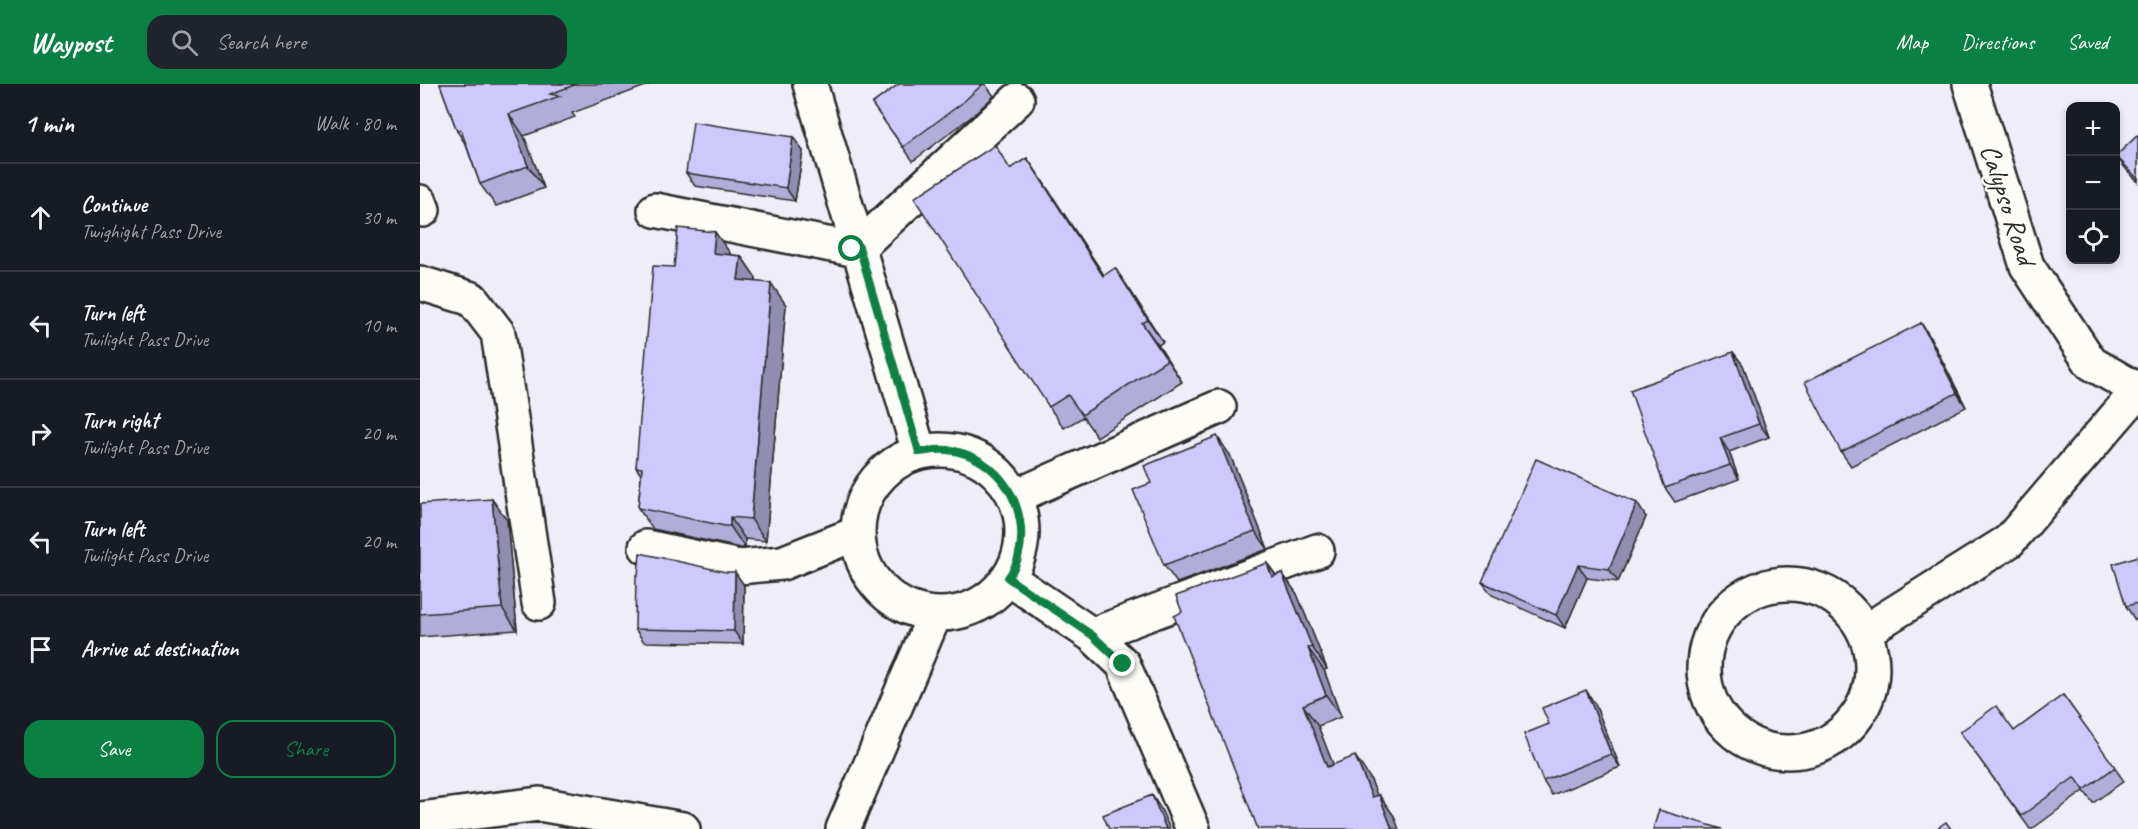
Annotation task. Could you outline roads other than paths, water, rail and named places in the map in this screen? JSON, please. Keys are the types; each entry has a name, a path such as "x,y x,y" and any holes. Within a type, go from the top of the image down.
{"street":[{"path":"810,84 919,452"},
{"name":"Calypso Road","path":"1971,84 2027,267 2091,363 2138,391"},
{"path":"655,210 852,249 859,247 1017,100"},
{"path":"420,283 472,299 498,333 539,603"},
{"path":"1864,632 2009,541 2138,391"},
{"path":"1014,497 1219,407"},
{"path":"947,450 975,458 998,474 1014,497 1021,517 1022,538 1018,559 1008,578 997,592 983,602 960,612 935,614 911,609 890,597 873,580 862,558 858,533 861,511 869,490 884,472 900,460 919,452 947,450"},
{"path":"646,547 739,567 782,562 858,533"},
{"path":"1092,635 1317,551"},
{"path":"1008,578 1092,635 1123,664 1192,829"},
{"path":"1772,584 1804,584 1828,593 1864,632 1872,662 1868,693 1859,713 1836,738 1801,752 1775,752 1749,744 1730,732 1719,719 1706,694 1709,634 1728,606 1772,584"},
{"path":"843,829 935,614"},
{"path":"420,819 539,804 683,829"}]}
